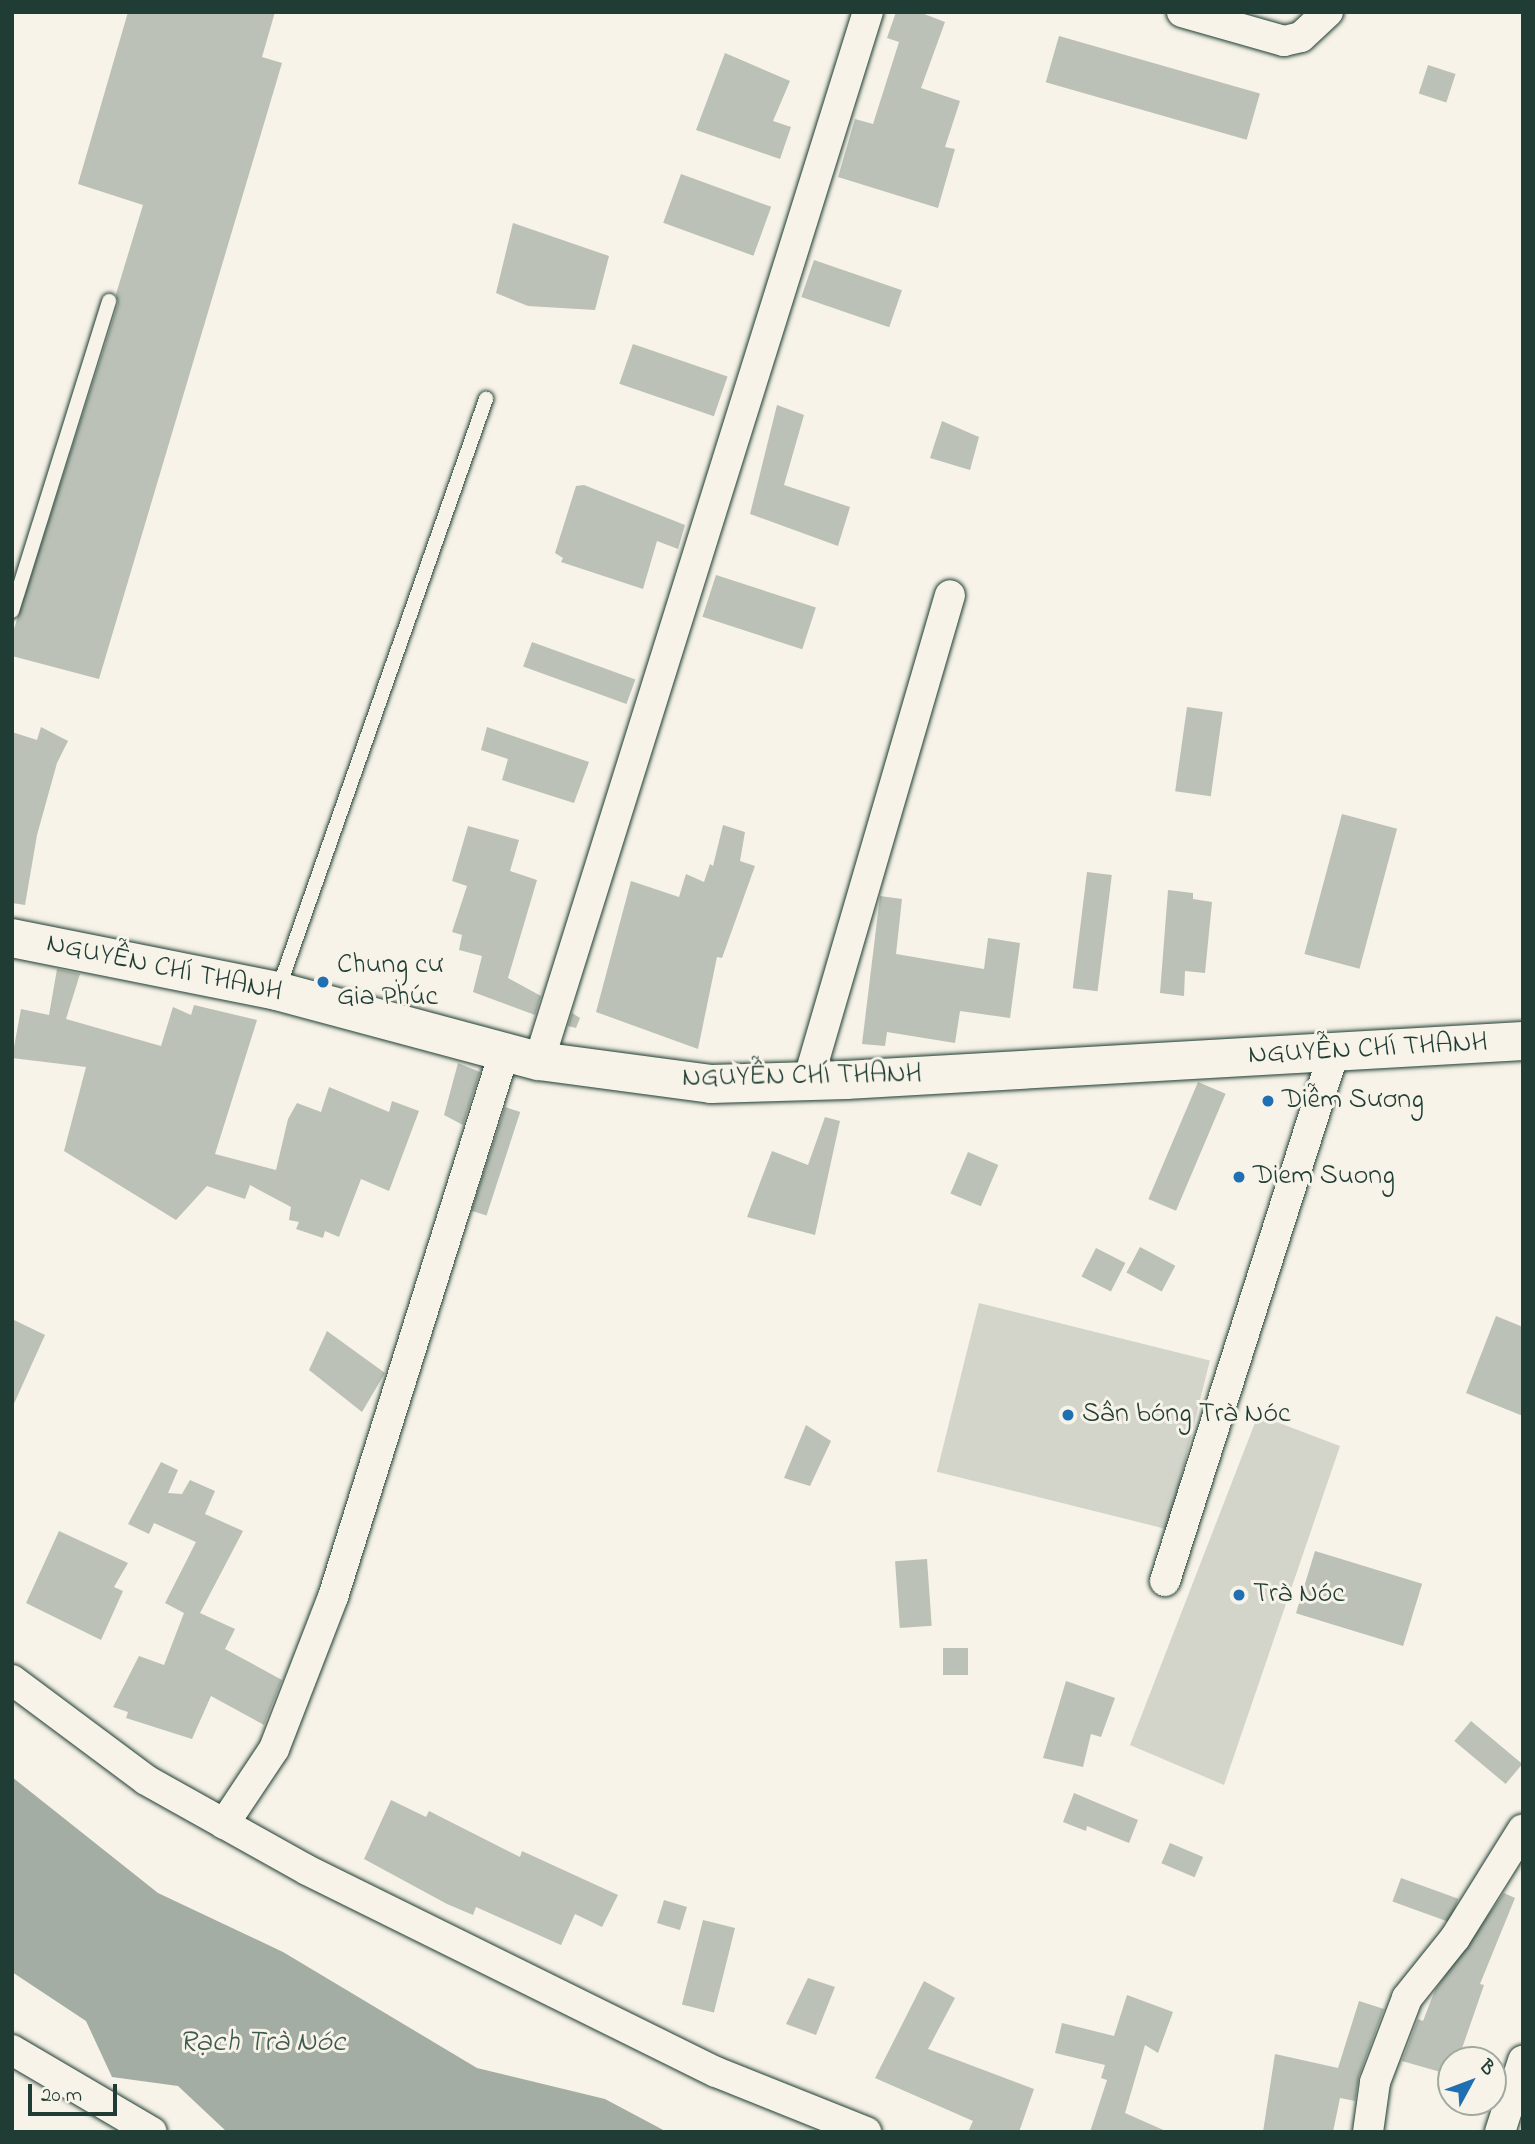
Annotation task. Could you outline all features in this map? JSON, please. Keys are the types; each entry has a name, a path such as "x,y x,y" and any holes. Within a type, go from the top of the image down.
{"main road":[{"name":"NGUYỄN CHÍ THANH","path":"12,938 277,991 521,1057 711,1083 808,1081 1523,1041"}],"street":[{"path":"224,1824 274,1749 333,1597 521,1057 868,12"},
{"path":"1182,12 1284,41 1301,37 1328,12"},
{"path":"808,1081 950,595"},
{"path":"1165,1581 1334,1052"},
{"path":"12,1680 146,1780 307,1870 716,2072 866,2132"},
{"path":"1368,2132 1375,2081 1407,1998 1455,1938 1523,1829"},
{"path":"12,2050 152,2132"},
{"path":"1500,2132 1523,2061"}],"lane":[{"path":"12,611 109,301"},
{"path":"277,991 486,399"}],"shaded area":[{"name":"Sân bóng Trà Nóc","path":"979,1303 1210,1361 1168,1529 937,1472"},
{"name":"Trà Nóc","path":"1258,1415 1340,1446 1224,1785 1130,1745"}],"water":[{"name":"Rạch Trà Nóc","path":"12,1777 158,1893 283,1952 477,2068 605,2099 667,2132 227,2132 178,2086 112,2077 86,2021 12,1972"}],"building":[{"path":"128,12 275,12 262,57 282,63 99,679 12,656 12,635 118,304 116,294 143,205 78,184"},
{"path":"896,12 919,12 945,22 921,88 960,101 945,147 955,149 938,208 838,177 855,119 873,124 899,42 887,38"},
{"path":"1059,36 1260,94 1247,140 1046,82"},
{"path":"725,53 790,81 773,121 791,127 780,159 696,130"},
{"path":"1428,65 1456,74 1446,102 1419,94"},
{"path":"681,174 771,207 753,256 663,223"},
{"path":"513,223 609,256 595,310 528,306 496,293"},
{"path":"814,260 902,290 889,327 801,297"},
{"path":"633,344 728,377 714,416 619,384"},
{"path":"777,405 804,415 784,485 850,507 838,546 750,514"},
{"path":"942,421 979,437 970,470 930,458"},
{"path":"584,485 685,525 678,549 657,541 643,589 561,562 563,558 555,553 576,486"},
{"path":"716,575 816,607 802,649 702,617"},
{"path":"532,642 635,680 626,704 523,666"},
{"path":"1187,707 1223,712 1211,796 1175,791"},
{"path":"41,727 68,741 57,763 37,835 25,905 12,903 12,732 37,740"},
{"path":"487,727 589,762 574,803 502,780 508,759 481,750"},
{"path":"1342,814 1397,829 1360,969 1304,954"},
{"path":"723,825 745,832 740,861 755,866 722,958 717,957 698,1049 596,1012 631,881 679,897 686,874 704,882 710,864 713,866"},
{"path":"468,826 519,840 510,871 537,880 508,978 541,996 535,1015 473,992 482,956 459,950 462,935 452,932 467,886 452,881"},
{"path":"1087,872 1112,875 1098,991 1073,988"},
{"path":"1168,890 1193,893 1193,899 1212,902 1205,973 1185,971 1184,996 1160,993"},
{"path":"880,896 902,899 896,954 984,969 988,938 1020,943 1010,1018 960,1011 955,1043 887,1032 885,1046 862,1044"},
{"path":"57,969 80,974 66,1019 161,1046 173,1007 191,1015 194,1005 257,1020 215,1154 276,1170 288,1119 297,1103 321,1112 329,1087 389,1112 392,1101 419,1111 389,1191 361,1179 339,1237 325,1231 323,1238 296,1229 299,1222 289,1220 291,1207 250,1185 245,1199 207,1186 176,1220 64,1151 86,1067 12,1058 21,1009 49,1015"},
{"path":"572,1013 580,1018 576,1028 568,1026"},
{"path":"458,1063 480,1072 463,1125 444,1115"},
{"path":"1198,1082 1226,1094 1176,1211 1148,1199"},
{"path":"505,1107 520,1112 487,1216 471,1211"},
{"path":"825,1117 840,1121 815,1235 747,1217 772,1151 808,1165"},
{"path":"968,1152 998,1165 981,1206 950,1193"},
{"path":"1140,1247 1175,1266 1162,1291 1126,1273"},
{"path":"1096,1248 1125,1263 1111,1291 1081,1277"},
{"path":"1496,1316 1523,1327 1523,1416 1466,1393"},
{"path":"12,1319 45,1335 12,1408"},
{"path":"327,1331 385,1373 362,1412 309,1370"},
{"path":"806,1425 831,1441 810,1486 784,1478"},
{"path":"161,1462 178,1470 168,1493 182,1494 190,1480 215,1491 205,1514 243,1531 200,1613 235,1629 225,1649 282,1680 264,1725 211,1696 192,1739 126,1718 128,1712 113,1707 139,1656 164,1665 184,1613 165,1603 196,1542 154,1523 149,1534 128,1524"},
{"path":"59,1531 128,1563 114,1587 123,1591 101,1640 26,1603"},
{"path":"1315,1551 1422,1584 1403,1646 1296,1613"},
{"path":"927,1559 932,1626 900,1628 895,1561"},
{"path":"943,1648 968,1648 968,1675 943,1675"},
{"path":"1066,1681 1115,1698 1101,1737 1091,1734 1083,1767 1043,1758"},
{"path":"1471,1721 1522,1764 1506,1784 1454,1741"},
{"path":"1074,1793 1138,1820 1129,1843 1087,1826 1086,1831 1063,1822"},
{"path":"391,1800 426,1817 429,1811 520,1857 522,1851 618,1895 602,1927 575,1914 561,1945 476,1907 473,1915 447,1904 364,1859"},
{"path":"1170,1843 1203,1857 1195,1877 1161,1863"},
{"path":"1401,1878 1458,1899 1450,1922 1392,1901"},
{"path":"1504,1893 1515,1898 1480,1984 1484,1985 1463,2046 1437,2046 1437,2071 1402,2061 1418,2019 1423,2021 1435,1990"},
{"path":"664,1900 687,1907 680,1930 657,1923"},
{"path":"703,1920 735,1928 714,2012 682,2004"},
{"path":"808,1978 835,1987 816,2035 786,2024"},
{"path":"924,1981 955,1998 928,2049 1034,2089 1019,2132 968,2132 973,2121 875,2078"},
{"path":"1127,1995 1173,2012 1158,2053 1145,2045 1125,2113 1168,2132 1090,2132 1107,2080 1101,2078 1105,2065 1055,2053 1062,2023 1114,2036"},
{"path":"1359,2001 1384,2009 1359,2076 1355,2101 1340,2098 1333,2132 1263,2132 1275,2054 1338,2068"}],"place":[{"name":"Chung cư Gia Phúc","path":"323,982"},
{"name":"Diễm Sương","path":"1268,1101"},
{"name":"Diem Suong","path":"1239,1177"},
{"name":"Sân bóng Trà Nóc","path":"1068,1415"},
{"name":"Trà Nóc","path":"1239,1595"}]}
